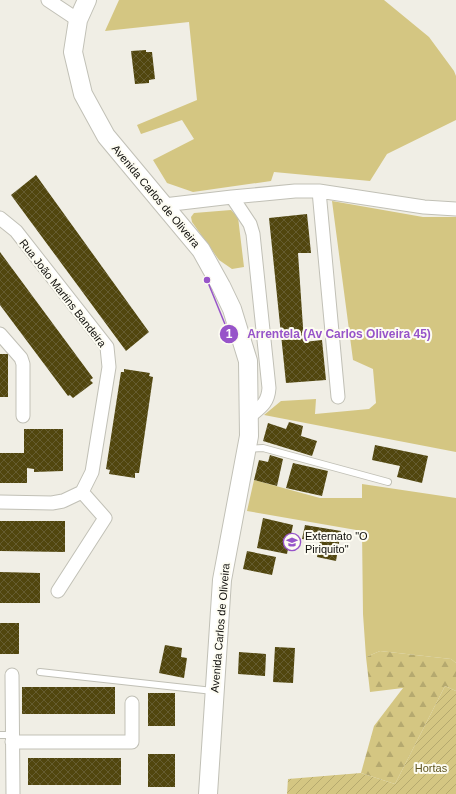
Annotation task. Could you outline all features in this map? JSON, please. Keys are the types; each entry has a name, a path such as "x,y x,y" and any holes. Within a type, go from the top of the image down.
{"main road":[{"name":"Avenida Carlos de Oliveira","path":"87,0 78,20 73,52 83,94 106,136 201,250 232,309 248,361 250,416 247,450 222,580 208,794"}],"street":[{"path":"48,0 78,20"},
{"path":"164,205 232,197 295,192 319,192 342,194 424,207 456,209"},
{"path":"319,192 338,397"},
{"path":"232,197 250,224 253,234 269,388 265,405 250,416"},
{"name":"Rua João Martins Bandeira","path":"0,218 16,231 107,347 109,367 92,472 82,492"},
{"path":"0,334 21,358 23,364 23,416"},
{"path":"0,502 52,503 63,501 82,492 105,518 58,591"},
{"path":"12,675 8,737 13,794"},
{"path":"8,737 132,742 132,704"}],"lane":[{"path":"247,450 263,448 388,482"},
{"path":"40,672 214,691"}],"green space":[{"path":"119,0 384,0 429,37 454,71 456,76 456,120 387,154 370,181 274,172 271,181 193,192 167,183 153,160 194,139 182,120 141,134 137,125 197,100 189,22 105,31"},
{"path":"332,201 423,217 456,217 456,452 264,415 281,401 316,399 315,414 369,409 376,403 373,369 353,360"},
{"path":"231,210 238,217 244,267 232,269 219,260 192,222 191,217 194,213"},
{"path":"254,480 320,498 362,498 362,484 456,498 456,663 451,659 380,651 366,657 363,614 362,531 247,511"},
{"path":"380,651 451,659 456,663 456,691 445,686 395,784 361,773 374,726 403,688 370,692 366,657"},
{"name":"Hortas","path":"445,686 456,691 456,794 287,794 288,779 361,773 395,784"}],"building":[{"path":"146,50 146,52 152,52 155,79 149,80 149,83 135,84 131,51"},
{"path":"36,175 149,332 126,351 11,195"},
{"path":"307,214 311,253 298,253 304,342 322,340 326,380 286,383 269,218"},
{"path":"0,252 93,378 90,380 93,383 73,398 70,395 68,396 0,305"},
{"path":"0,354 8,354 8,397 0,397"},
{"path":"124,369 150,373 149,376 153,377 139,473 135,473 135,478 109,474 110,470 106,469 121,372 124,372"},
{"path":"289,422 303,426 301,436 317,441 312,456 263,441 268,423 286,429"},
{"path":"24,429 63,429 63,471 34,472 34,469 27,468 27,483 0,483 0,453 24,453"},
{"path":"375,445 428,456 422,483 397,477 400,466 372,460"},
{"path":"270,455 283,459 277,486 254,480 259,460 268,462"},
{"path":"293,463 328,471 322,496 286,488"},
{"path":"263,518 293,525 287,554 257,548"},
{"path":"0,521 65,521 65,552 0,551"},
{"path":"305,525 341,531 336,561 317,557 320,541 302,539"},
{"path":"247,551 276,557 272,575 243,569"},
{"path":"0,572 40,573 40,603 0,603"},
{"path":"0,623 19,623 19,654 0,654"},
{"path":"165,645 182,648 181,657 187,658 184,678 159,673"},
{"path":"275,647 295,648 293,683 273,682"},
{"path":"239,652 266,654 265,676 238,674"},
{"path":"22,687 115,687 115,714 22,714"},
{"path":"148,693 175,693 175,726 148,726"},
{"path":"148,754 175,754 175,787 148,787"},
{"path":"28,758 121,758 121,785 28,785"}],"place":[{"name":"Arrentela (Av Carlos Oliveira 45)","path":"207,280"},
{"name":"Externato \"O Piriquito\"","path":"292,542"}]}
